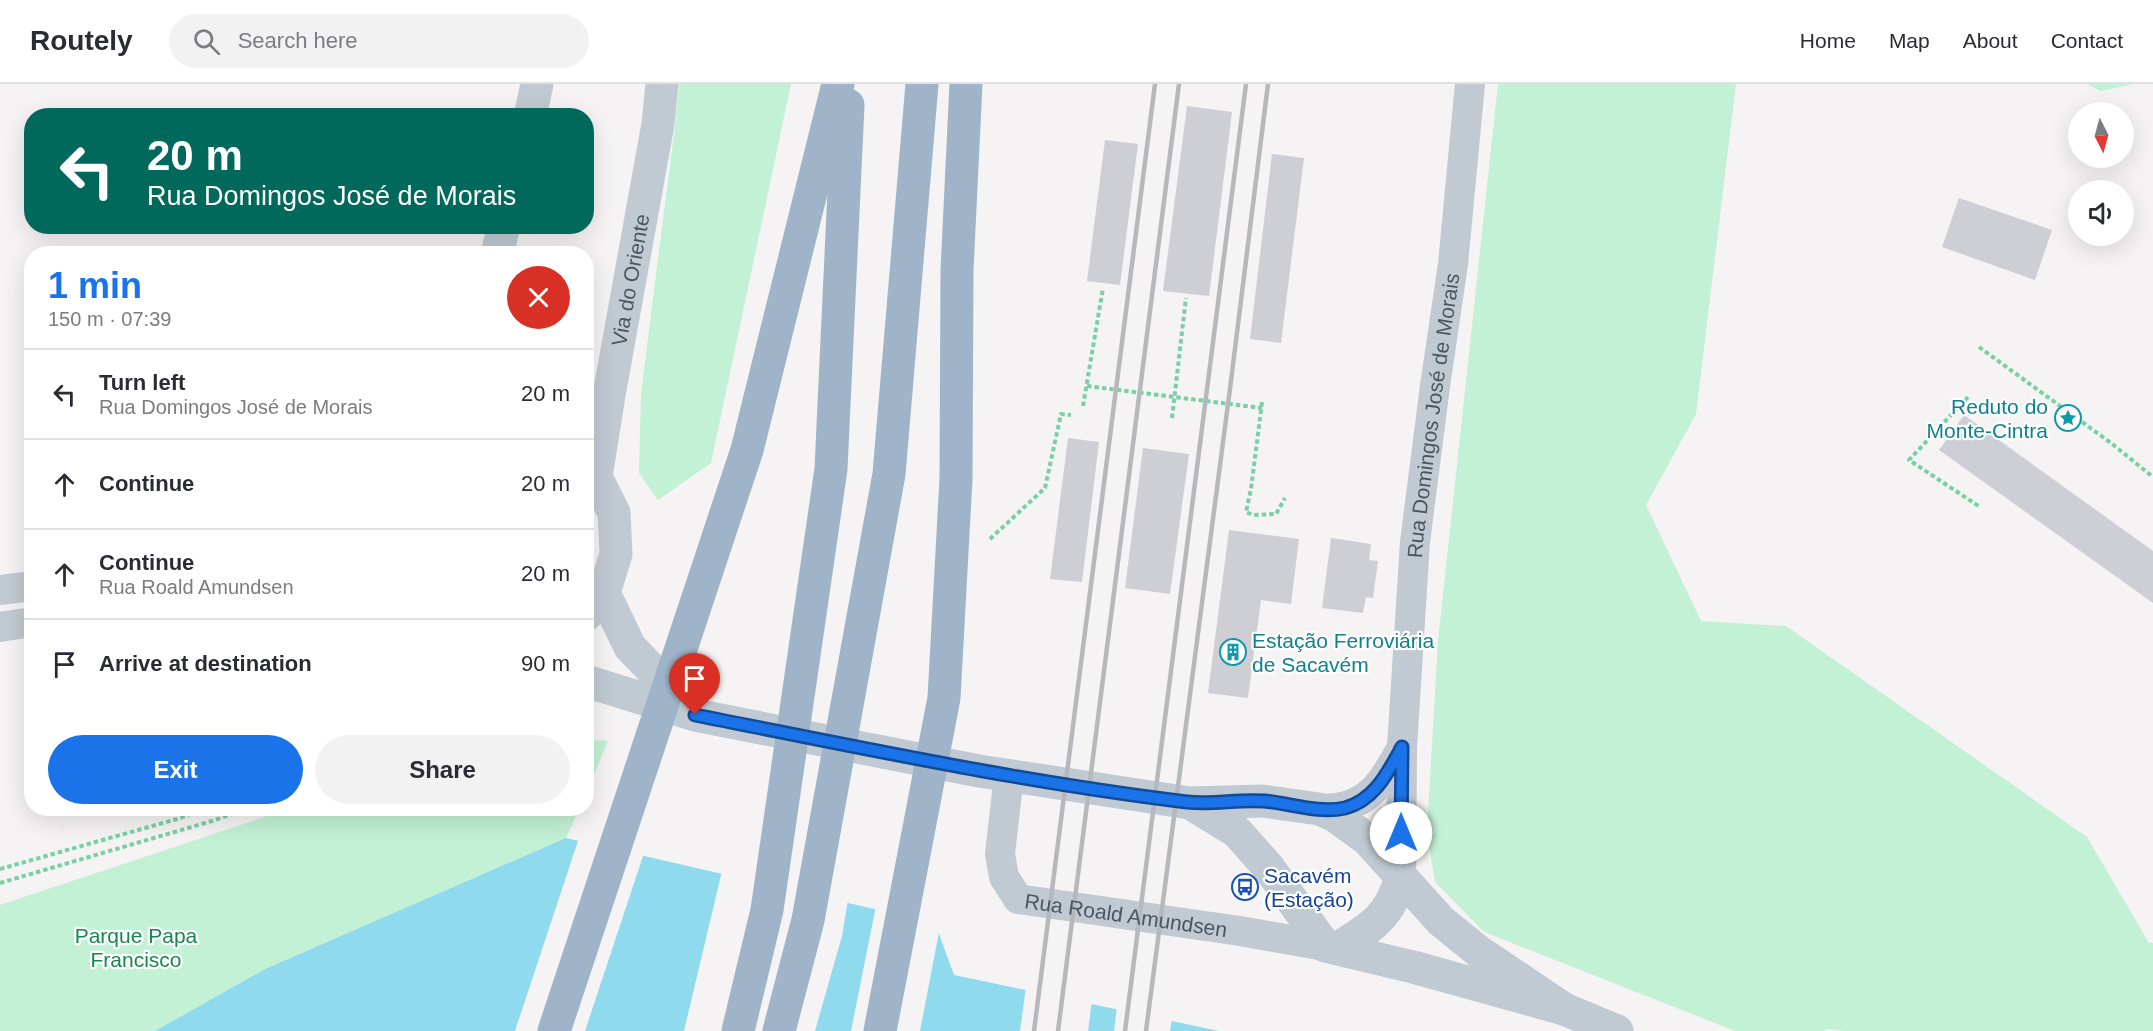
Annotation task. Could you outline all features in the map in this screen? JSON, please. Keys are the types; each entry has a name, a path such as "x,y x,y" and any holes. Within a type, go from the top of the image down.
{"highway":[{"path":"554,1031 747,450 838,84"},
{"path":"738,1031 767,910 831,469 849,84"},
{"path":"779,1031 808,920 889,474 922,84"},
{"path":"880,1031 944,698 956,479 957,270 966,84"}],"street":[{"path":"532,108 537,84"},
{"name":"Via do Oriente","path":"594,459 609,394 658,124 662,84"},
{"name":"Rua Domingos José de Morais","path":"1332,947 1374,926 1396,897 1401,876 1402,747 1418,518 1453,264 1470,84"},
{"path":"594,477 614,513 616,554 595,604 630,647 695,715"},
{"path":"0,590 24,587"},
{"path":"0,627 24,623"},
{"path":"594,683 695,715 1009,775 1190,803 1262,801 1319,809 1335,816 1367,839 1441,921 1478,951 1564,1009"},
{"name":"Rua Domingos José de Morais","path":"1319,809 1345,807 1360,802 1385,778 1402,747"},
{"name":"Rua Roald Amundsen","path":"1009,775 1000,854 1005,877 1018,899 1240,931 1332,947"},
{"path":"1190,803 1237,832 1332,947 1564,1009 1617,1031"}],"path":[{"path":"1083,406 1103,288"},
{"path":"1172,418 1186,298"},
{"path":"1979,347 2112,444 2153,477"},
{"path":"1087,386 1262,408"},
{"path":"1968,397 1909,460 1980,507"},
{"path":"1262,402 1246,512 1276,514 1285,498"},
{"path":"987,541 1045,488 1061,414 1071,415"},
{"path":"0,868 185,816"},
{"path":"0,883 226,816"}],"green space":[{"path":"679,84 791,84 711,463 658,500 639,473 641,393"},
{"path":"1498,84 1736,84 1696,414 1646,505 1701,621 1786,626 2087,837 2149,943 2153,943 2153,1031 1844,1031 1827,1029 1825,1031 1735,1031 1484,932 1435,882 1427,832 1438,641"},
{"path":"2087,84 2134,84 2101,91"},
{"path":"594,740 608,741 594,774"},
{"name":"Parque Papa Francisco","path":"267,816 576,816 566,838 265,969 155,1031 0,1031 0,905"}],"water":[{"path":"566,838 935,923 954,975 1219,1031 155,1031 265,969"}],"pier":[{"path":"579,838 644,853 585,1031 515,1031"},
{"path":"722,871 848,900 842,936 815,1031 684,1031"},
{"path":"876,906 936,920 940,927 920,1031 851,1031"},
{"path":"1026,987 1092,1001 1088,1031 1020,1031"},
{"path":"1117,1006 1172,1018 1170,1031 1114,1031"}],"building":[{"path":"1187,106 1232,112 1209,296 1163,291"},
{"path":"1105,140 1138,144 1120,285 1087,281"},
{"path":"1272,154 1304,158 1281,343 1250,339"},
{"path":"1959,198 2052,230 2035,280 1942,247"},
{"path":"1964,415 2153,551 2153,603 1939,450"},
{"path":"1068,438 1099,442 1082,582 1050,579"},
{"path":"1143,448 1189,454 1170,594 1125,588"},
{"path":"1229,530 1299,539 1291,604 1261,600 1248,698 1208,693"},
{"path":"1331,538 1371,544 1369,560 1378,561 1373,598 1366,597 1363,613 1322,608"},
{"path":"1243,878 1253,891 1248,895 1238,883"}],"railway":[{"path":"1034,1031 1155,84"},
{"path":"1058,1031 1179,84"},
{"path":"1125,1031 1246,84"},
{"path":"1146,1031 1268,84"}],"place":[{"name":"Reduto do Monte-Cintra","path":"2068,418"},
{"name":"Estação Ferroviária de Sacavém","path":"1233,652"},
{"name":"Sacavém (Estação)","path":"1245,887"}],"route":[{"path":"695,715 979,771 1190,803 1262,801 1319,809 1345,807 1360,802 1385,778 1402,747 1401,833"}]}
